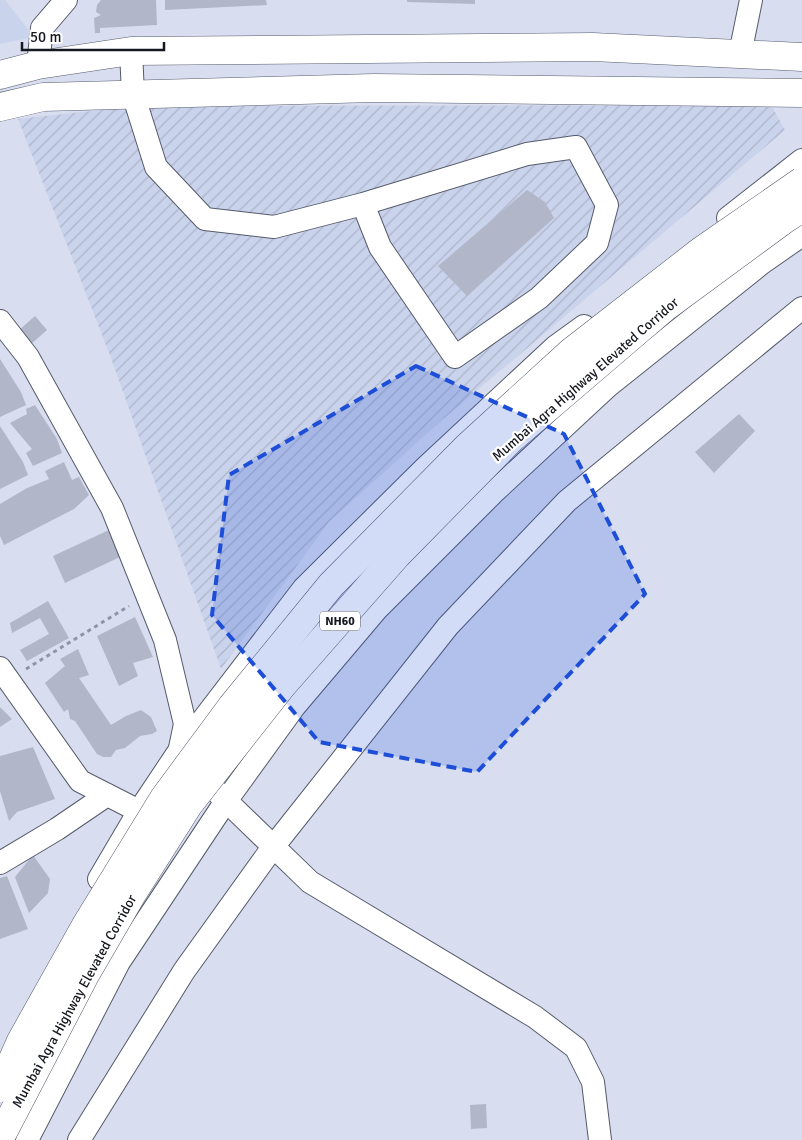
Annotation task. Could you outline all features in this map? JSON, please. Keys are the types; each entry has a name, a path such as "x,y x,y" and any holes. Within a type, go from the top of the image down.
{"main road":[{"path":"0,75 38,65 130,51 593,47 802,57"},
{"path":"0,107 43,97 374,88 802,92"},
{"name":"Mumbai Agra Highway Elevated Corridor","path":"0,1088 21,1041 86,925 164,798 232,706 330,585 467,447 571,352 702,251 802,181"},
{"name":"Mumbai Agra Highway Elevated Corridor","path":"0,1138 85,975 132,894 189,804 281,687 398,555 512,438 664,308 802,208"}],"street":[{"path":"38,65 42,28 66,0"},
{"path":"740,54 751,0"},
{"path":"130,51 133,94 156,167 205,219 274,227 363,204 527,154 576,147 607,205 597,243 539,298 455,357 380,247 363,204"},
{"path":"0,1054 26,1005 138,812 179,751 304,588 424,468 555,347 691,246 802,160"},
{"path":"27,1140 119,962 226,801 294,707 377,608 494,492 607,387 762,263 802,235"},
{"path":"79,1140 184,971 273,847 448,626 567,501 802,308"},
{"path":"4,334 28,357 112,508 165,640 185,724 179,751"},
{"path":"4,674 80,781 138,812"},
{"path":"179,751 226,801 310,882 535,1017 576,1048 593,1082 600,1140"},
{"path":"0,863 107,795"}],"path":[{"path":"4,674 147,595"}],"highlighted area":[{"path":"416,366 564,434 645,594 477,772 319,742 212,615 229,475"}],"shaded area":[{"path":"0,0 5,0 34,37 0,44"},
{"path":"771,105 785,130 442,420 329,522 221,669 111,358 18,119 137,106"}],"building":[{"path":"101,0 156,0 157,25 100,28 100,33 95,33 94,18 101,15 96,12 97,5"},
{"path":"165,0 266,0 267,5 165,10"},
{"path":"407,0 475,0 475,4 407,2"},
{"path":"527,190 545,202 554,218 467,296 438,266"},
{"path":"35,316 47,330 30,345 18,331"},
{"path":"0,359 21,392 26,405 0,417"},
{"path":"35,405 57,439 62,453 33,466 26,453 32,449 10,423 27,414 26,409"},
{"path":"739,414 755,431 714,473 695,452"},
{"path":"0,426 23,462 28,475 0,489"},
{"path":"64,462 72,480 79,477 89,495 74,509 4,545 0,536 0,504 27,488 49,479 45,471"},
{"path":"109,530 122,556 65,583 53,556"},
{"path":"48,601 69,638 27,661 20,650 49,634 40,618 12,633 10,623"},
{"path":"135,617 153,657 133,663 138,676 119,686 97,636"},
{"path":"78,649 89,675 79,678 111,725 141,710 151,717 157,731 140,736 125,748 116,750 111,757 103,757 97,754 75,721 70,719 68,709 64,712 45,683 65,666 60,659"},
{"path":"0,707 12,719 0,727"},
{"path":"33,747 55,799 17,812 9,821 0,791 0,756"},
{"path":"33,855 50,879 48,893 29,913 15,877"},
{"path":"7,876 28,929 0,939 0,878"},
{"path":"486,1104 487,1128 471,1129 470,1105"}]}
